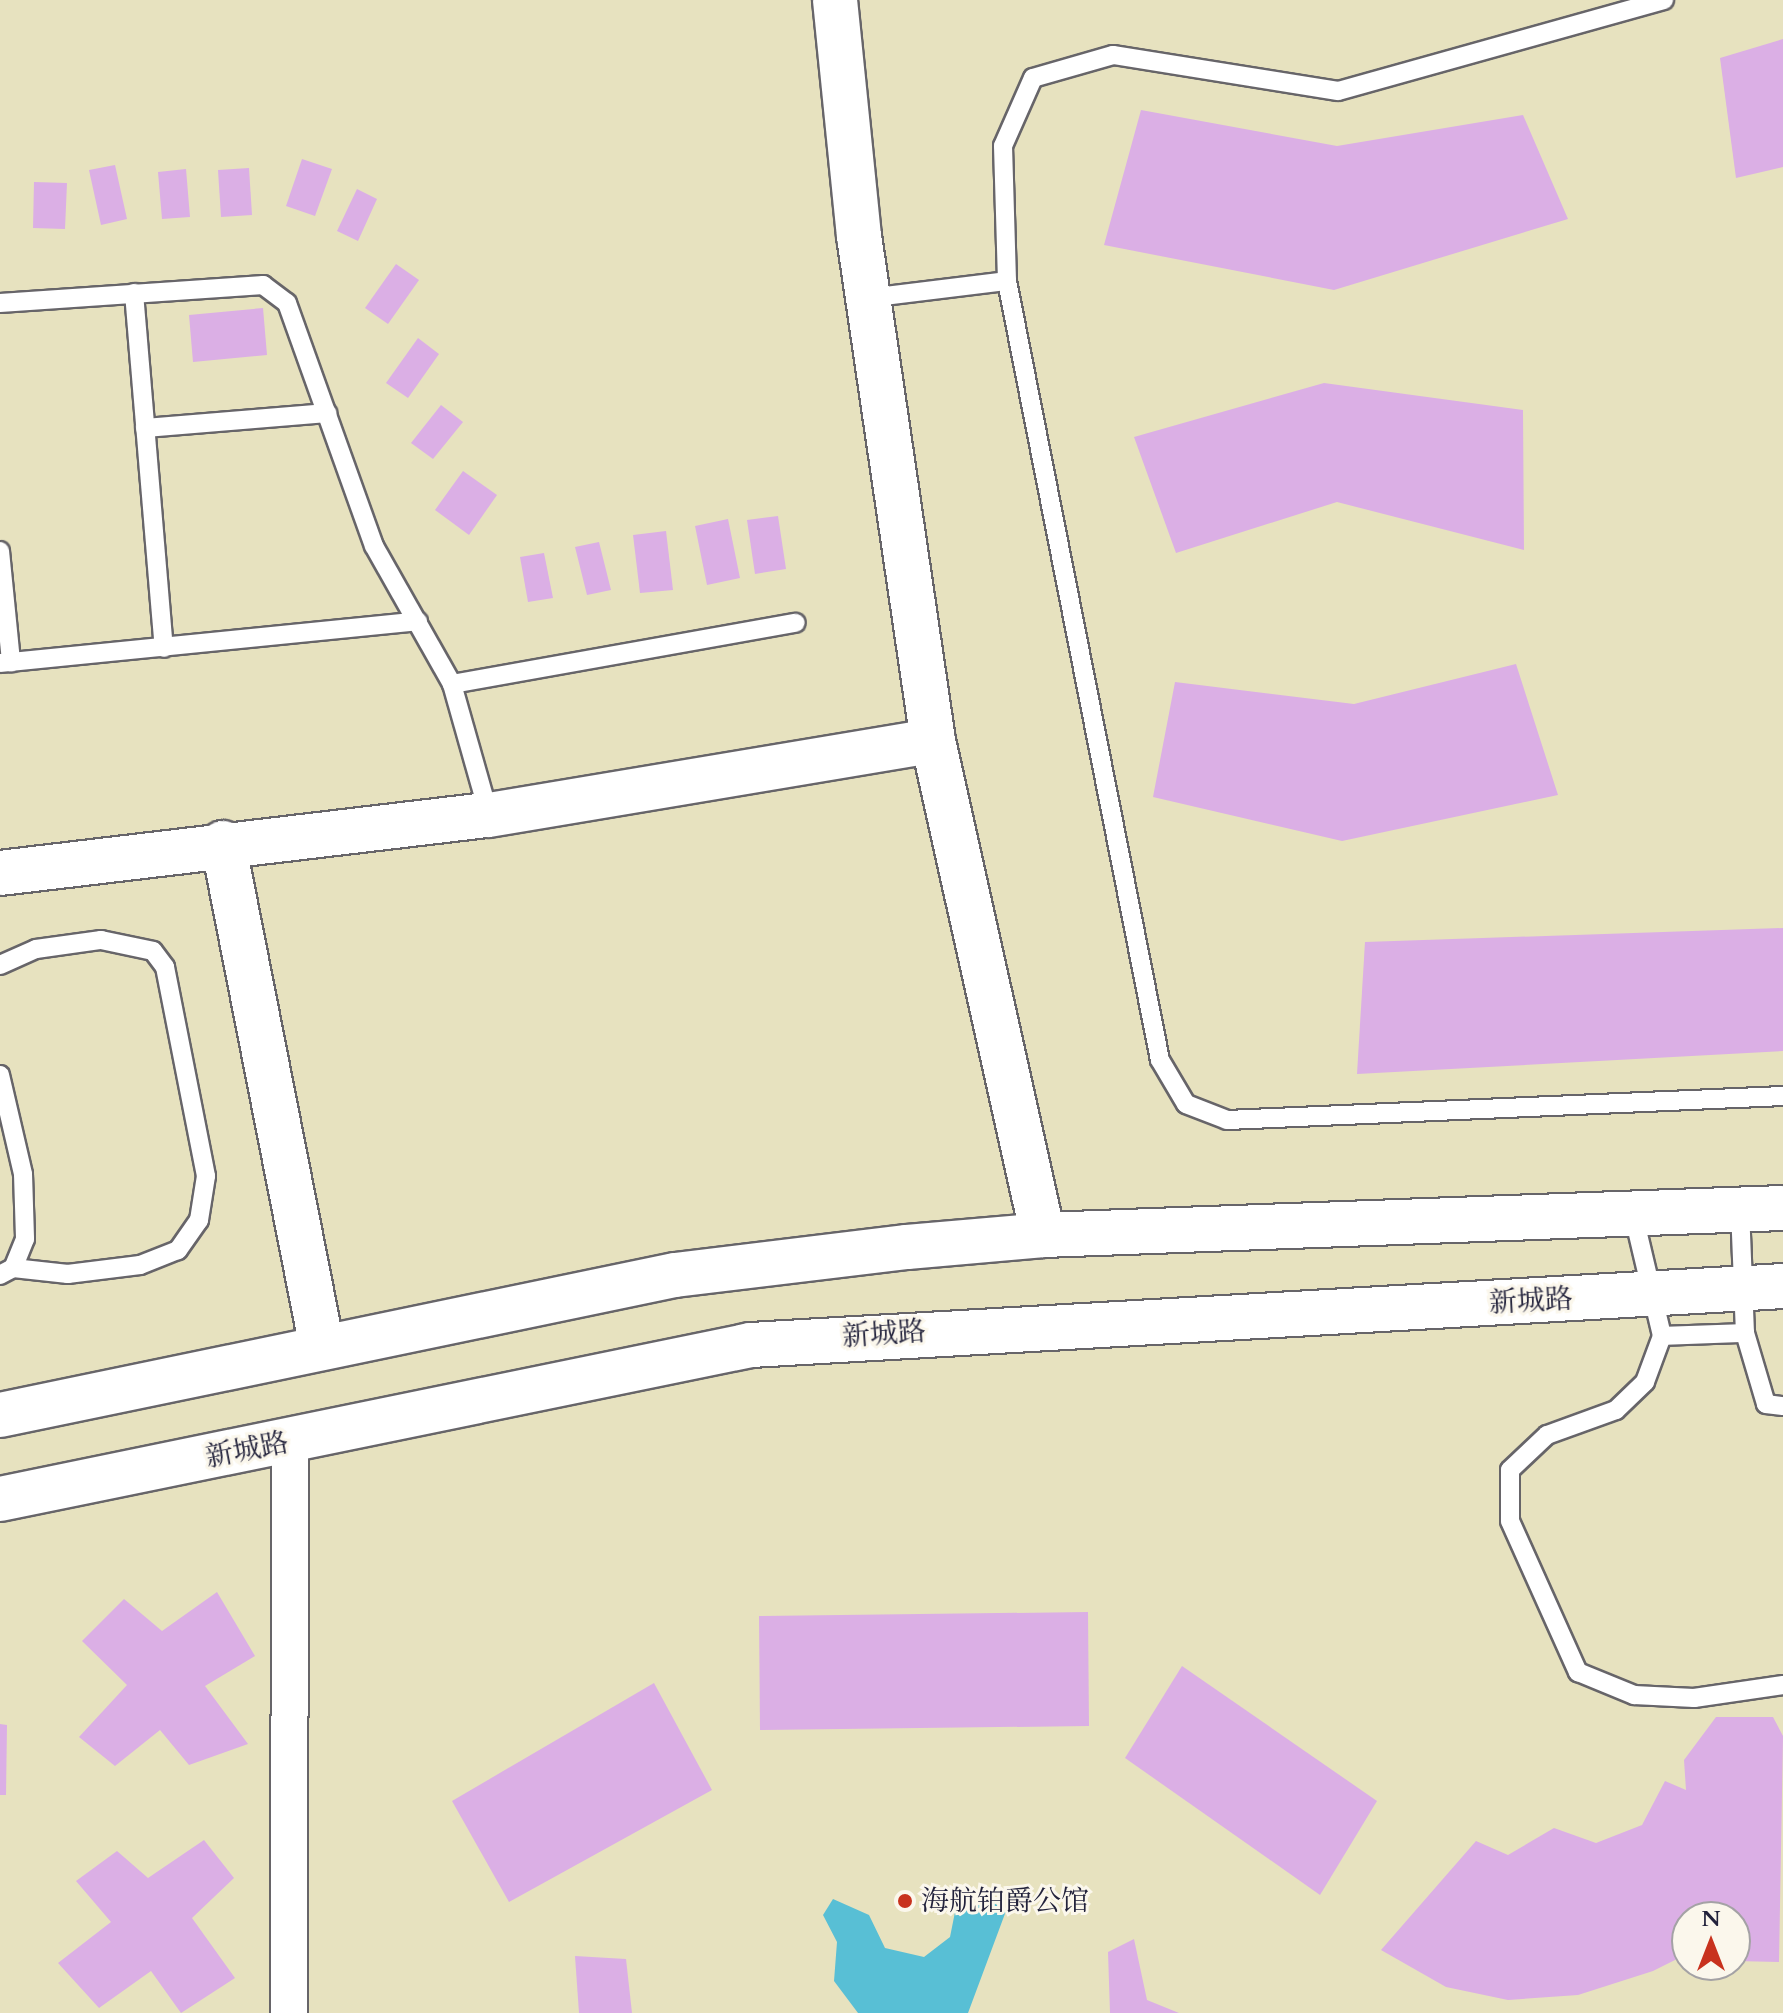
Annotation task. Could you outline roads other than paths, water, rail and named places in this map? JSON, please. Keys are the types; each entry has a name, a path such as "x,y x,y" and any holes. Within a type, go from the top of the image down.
{"main road":[{"path":"835,0 868,298 933,741 1043,1235"},
{"path":"0,873 223,843 489,815 933,741"},
{"path":"223,843 322,1347"},
{"path":"0,1415 675,1275 1043,1235 1783,1208"},
{"name":"新城路","path":"0,1499 290,1442 751,1345 1762,1287"}],"street":[{"path":"289,2013 290,1442"}],"lane":[{"path":"1664,0 1338,91 1113,55 1033,78 1003,146 1007,281 1160,1060 1186,1104 1227,1120 1783,1096"},
{"path":"868,298 1007,281"},
{"path":"0,303 263,285 287,303 374,546 452,684 489,815"},
{"path":"134,293 164,648"},
{"path":"145,428 327,413"},
{"path":"0,551 6,662 418,621"},
{"path":"452,684 796,623"},
{"path":"0,965 36,949 101,940 153,951 165,967 206,1176 199,1220 178,1250 140,1265 68,1274 6,1272 25,1239 23,1174 0,1075"},
{"path":"1740,1209 1762,1287 1745,1333 1766,1404 1783,1406"},
{"path":"1633,1213 1648,1294 1662,1336 1645,1382 1616,1410 1547,1435 1510,1470 1510,1521 1578,1672 1634,1695 1694,1698 1783,1685"},
{"path":"1662,1336 1745,1333"}],"water":[{"path":"833,1899 869,1915 885,1948 924,1957 950,1937 955,1912 991,1901 1006,1911 968,2013 858,2013 834,1981 837,1942 823,1915"}],"place":[{"name":"海航铂爵公馆","path":"905,1901"}]}
